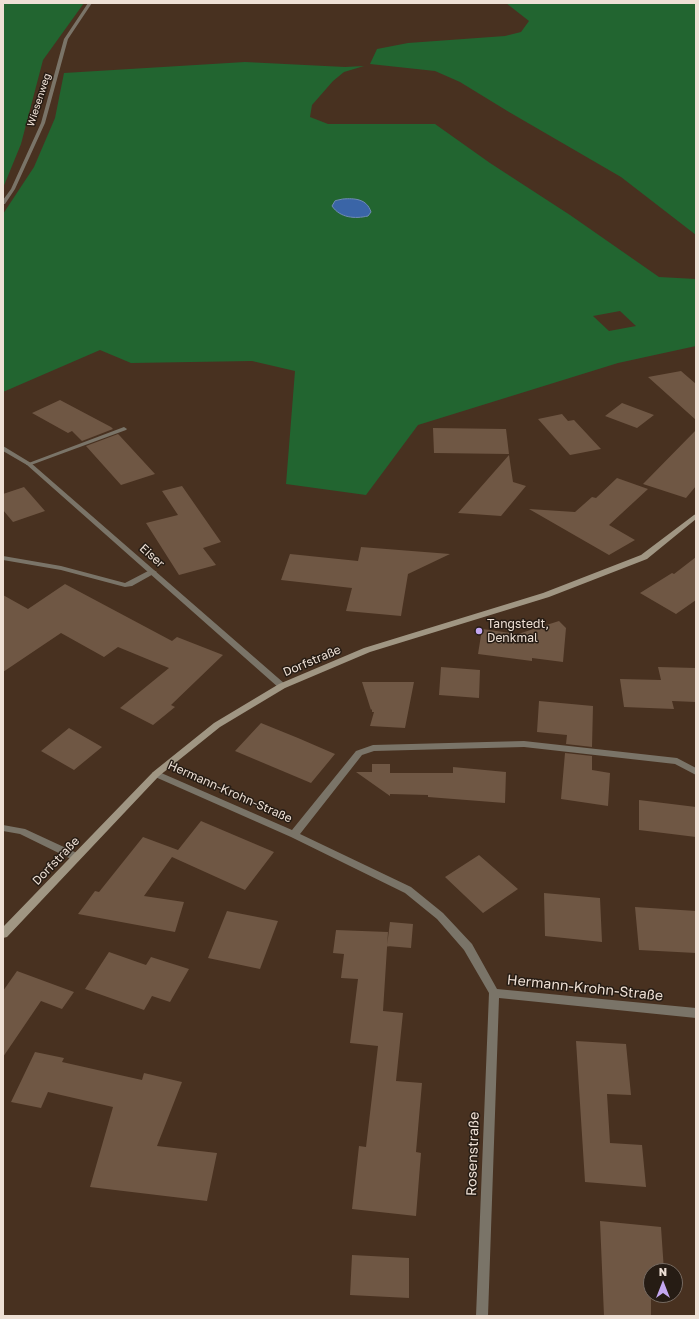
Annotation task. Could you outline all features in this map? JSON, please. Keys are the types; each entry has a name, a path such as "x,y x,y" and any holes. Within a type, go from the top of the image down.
{"main road":[{"name":"Dorfstraße","path":"3,934 156,774 217,725 282,686 367,650 546,595 644,556 696,516"}],"street":[{"name":"Wiesenweg","path":"3,203 14,189 43,123 66,39 90,3"},
{"path":"29,464 124,429"},
{"name":"Eiser","path":"3,448 29,464 282,686"},
{"path":"3,558 61,568 125,585 153,572"},
{"name":"Hermann-Krohn-Straße","path":"294,834 359,753 373,748 524,744 677,761 696,772"},
{"name":"Hermann-Krohn-Straße","path":"156,774 294,834 408,890 440,916 468,947 494,993 696,1014"},
{"path":"3,828 22,831 76,857"},
{"name":"Rosenstraße","path":"482,1316 494,993"}],"green space":[{"path":"3,3 84,3 43,60 21,144 3,188"},
{"path":"506,3 696,3 696,235 621,177 460,82 435,71 370,64 377,49 408,43 505,36 521,32 529,21"},
{"path":"245,62 345,67 364,66 344,72 333,81 312,105 310,117 328,124 435,124 659,277 696,279 696,346 618,363 418,425 366,495 286,484 295,371 252,361 131,363 100,350 3,392 3,214 34,167 55,118 64,73","holes":["620,311 636,326 609,331 593,316"]}],"water":[{"path":"343,199 360,200 367,204 371,212 368,216 363,217 348,217 343,215 332,206 335,201"}],"building":[{"path":"681,371 696,384 696,420 648,377"},
{"path":"60,400 113,429 82,441 72,431 68,433 32,413"},
{"path":"622,403 654,415 637,428 605,416"},
{"path":"562,414 568,421 574,420 601,449 570,455 538,419"},
{"path":"433,428 506,429 509,454 434,453"},
{"path":"696,430 696,486 686,498 643,484"},
{"path":"118,434 155,474 121,485 86,446"},
{"path":"509,455 513,482 526,486 501,516 458,513"},
{"path":"617,478 648,489 609,525 635,540 609,555 529,509 575,512 592,497 596,498"},
{"path":"182,486 221,542 203,548 216,565 179,575 146,523 178,515 162,491"},
{"path":"24,487 45,511 13,522 3,510 3,494"},
{"path":"361,547 450,554 408,574 401,616 346,611 352,588 281,580 290,554 358,561"},
{"path":"696,557 696,600 676,614 640,593 672,573 674,574"},
{"path":"65,584 172,641 177,637 223,655 171,705 175,707 153,725 120,708 169,668 118,647 104,657 61,633 3,672 3,595 28,609"},
{"path":"559,621 566,628 563,662 532,658 532,661 478,654 482,629 518,634"},
{"path":"441,667 480,670 479,698 439,695"},
{"path":"658,667 696,668 696,702 672,701 674,709 624,707 620,679 661,680"},
{"path":"362,682 414,682 405,728 370,726 374,712 372,712 372,709 371,710"},
{"path":"539,701 593,706 592,747 566,744 567,735 537,732"},
{"path":"261,723 335,754 311,783 235,751"},
{"path":"69,728 102,747 74,770 41,751"},
{"path":"565,753 592,756 592,770 610,773 608,806 561,799"},
{"path":"372,764 390,764 390,773 453,773 453,767 506,772 505,803 428,797 428,795 390,794 390,796 356,772 372,772"},
{"path":"639,800 696,807 696,837 639,830"},
{"path":"201,821 274,852 245,890 172,857 144,896 184,902 175,932 78,914 95,891 99,892 143,837 178,850"},
{"path":"479,855 518,889 483,913 445,877"},
{"path":"544,893 600,898 602,942 545,936"},
{"path":"635,907 696,911 696,953 639,950"},
{"path":"227,911 278,921 260,969 208,958"},
{"path":"390,922 413,924 411,948 387,946"},
{"path":"336,930 388,932 383,1011 403,1013 396,1081 422,1083 416,1152 421,1153 416,1216 352,1209 359,1146 366,1147 378,1046 350,1043 358,979 341,978 344,954 333,953"},
{"path":"109,952 146,965 151,957 189,969 170,1002 152,996 144,1010 85,989"},
{"path":"17,971 74,992 62,1009 41,1001 3,1057 3,991"},
{"path":"576,1041 626,1044 631,1095 607,1094 610,1143 642,1145 646,1187 585,1182"},
{"path":"35,1052 64,1058 62,1062 142,1080 144,1073 182,1082 157,1146 217,1153 207,1201 90,1187 113,1107 48,1092 41,1108 11,1102"},
{"path":"600,1221 661,1227 663,1263 643,1263 643,1303 651,1303 651,1316 604,1316"},
{"path":"352,1255 409,1258 409,1298 350,1295"}],"place":[{"name":"Tangstedt, Denkmal","path":"479,631"}]}
